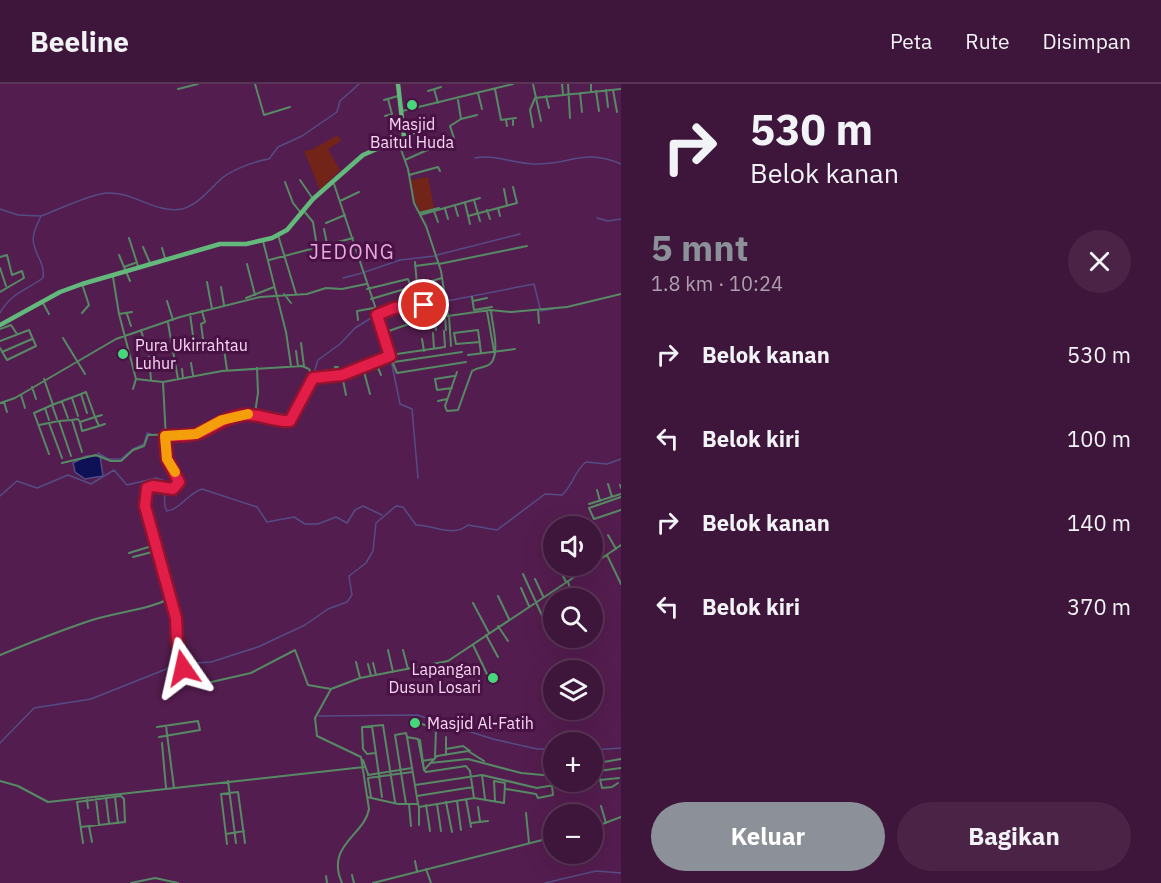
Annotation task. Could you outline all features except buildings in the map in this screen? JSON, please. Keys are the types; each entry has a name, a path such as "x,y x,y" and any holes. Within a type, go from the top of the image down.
{"street":[{"path":"178,89 198,84"},
{"path":"255,84 264,115 290,107"},
{"path":"398,84 404,136"},
{"path":"385,116 392,112 458,99 513,84"},
{"path":"533,84 541,121"},
{"path":"562,84 563,93"},
{"path":"568,84 570,118"},
{"path":"591,84 591,92"},
{"path":"608,84 608,107"},
{"path":"428,91 441,87"},
{"path":"434,89 438,103"},
{"path":"495,89 501,120 514,119 513,125"},
{"path":"535,98 563,93 621,89"},
{"path":"613,90 617,112"},
{"path":"596,91 599,111"},
{"path":"478,93 482,109"},
{"path":"580,93 582,112"},
{"path":"392,112 386,100 398,96"},
{"path":"546,96 549,108"},
{"path":"533,127 530,110 535,98"},
{"path":"458,99 460,119"},
{"path":"405,160 454,139 450,126 460,119 477,115"},
{"path":"506,120 507,126"},
{"path":"125,270 139,269 220,244 263,241 278,235 290,227 302,211 333,181 369,151 422,131"},
{"path":"398,140 409,175 411,192 439,263 452,346"},
{"path":"409,175 439,169 442,163"},
{"path":"429,170 430,176"},
{"path":"420,172 420,177"},
{"path":"300,180 314,199"},
{"path":"333,181 390,356 399,373 466,362"},
{"path":"285,182 293,203 313,222 317,247"},
{"path":"468,216 517,203 513,187"},
{"path":"504,189 507,205"},
{"path":"340,201 359,192"},
{"path":"420,214 480,198"},
{"path":"474,200 480,221"},
{"path":"465,203 470,224"},
{"path":"455,206 458,216"},
{"path":"420,214 439,208"},
{"path":"445,208 448,219"},
{"path":"498,208 500,216"},
{"path":"487,210 490,219"},
{"path":"434,211 438,222"},
{"path":"326,223 345,215"},
{"path":"324,229 327,245"},
{"path":"278,235 296,294"},
{"path":"129,238 139,269"},
{"path":"269,260 353,238"},
{"path":"263,241 291,366"},
{"path":"445,293 421,296 415,264 439,263 527,246"},
{"path":"143,247 151,265"},
{"path":"162,248 166,260"},
{"path":"0,257 7,255 14,281"},
{"path":"119,255 130,281"},
{"path":"0,327 42,301 82,284 113,277 136,263"},
{"path":"247,264 255,295"},
{"path":"0,268 6,286"},
{"path":"0,292 14,281 24,278 22,272 12,275"},
{"path":"113,277 119,314 136,380 133,389"},
{"path":"371,299 442,278"},
{"path":"367,289 408,279 411,287"},
{"path":"207,282 212,309"},
{"path":"82,284 89,306 82,313"},
{"path":"0,403 21,395 76,360 124,336 190,314 276,294 296,294 366,284"},
{"path":"221,287 224,305"},
{"path":"244,300 274,287"},
{"path":"284,294 291,303"},
{"path":"384,332 434,318 474,311 570,307 621,294"},
{"path":"474,311 472,299 487,298"},
{"path":"42,301 49,314"},
{"path":"167,301 173,320"},
{"path":"377,315 394,308 446,302"},
{"path":"358,320 357,311 374,308"},
{"path":"452,388 437,390 435,380 456,374 446,410 457,411 472,371 490,363 494,351 490,310"},
{"path":"538,310 539,323"},
{"path":"202,311 205,321 201,324 203,339"},
{"path":"119,314 132,312"},
{"path":"127,313 131,326"},
{"path":"190,314 194,343"},
{"path":"313,378 342,375 390,356 445,347 447,316"},
{"path":"434,318 434,349"},
{"path":"168,322 178,379"},
{"path":"0,327 11,325 17,334"},
{"path":"0,341 29,330 36,346 7,360 0,348"},
{"path":"141,330 147,351"},
{"path":"480,342 456,344 454,333 477,330 480,342 481,353"},
{"path":"2,352 33,338"},
{"path":"63,338 85,374"},
{"path":"423,339 424,351"},
{"path":"301,343 304,366"},
{"path":"224,349 227,370"},
{"path":"468,355 515,349"},
{"path":"296,351 298,366"},
{"path":"394,362 462,352"},
{"path":"149,357 151,381"},
{"path":"190,363 193,376"},
{"path":"376,363 381,375"},
{"path":"62,463 96,455 111,461 121,461 133,450 144,446 147,436 193,435 229,418 255,414 290,421 313,378 310,370 304,366 291,366 227,370 163,382 136,380"},
{"path":"336,366 336,376"},
{"path":"255,414 258,393 257,368"},
{"path":"363,368 370,394"},
{"path":"182,369 183,378"},
{"path":"342,375 346,395"},
{"path":"44,380 71,456"},
{"path":"163,382 167,459 179,482 175,488 150,486 145,490 147,518 176,618 181,664 184,669 193,670 209,683 258,670 295,650 308,685 330,689 360,678 442,664 543,596 536,579"},
{"path":"32,387 36,399"},
{"path":"85,387 99,426"},
{"path":"49,454 35,412 86,392"},
{"path":"81,394 87,413"},
{"path":"21,395 25,408"},
{"path":"72,398 78,416"},
{"path":"438,401 448,399"},
{"path":"4,402 8,412"},
{"path":"62,402 68,418"},
{"path":"45,408 62,458"},
{"path":"80,422 102,415"},
{"path":"39,425 49,421 78,419 82,431 105,424"},
{"path":"72,420 82,452"},
{"path":"78,441 83,440"},
{"path":"608,484 612,497"},
{"path":"597,490 600,501"},
{"path":"589,504 621,495"},
{"path":"621,495 589,508 594,519 621,510"},
{"path":"608,535 616,549"},
{"path":"129,553 155,545"},
{"path":"603,558 621,545"},
{"path":"133,557 156,551"},
{"path":"607,555 619,575 621,584"},
{"path":"523,574 543,618"},
{"path":"564,576 569,588"},
{"path":"556,588 575,576"},
{"path":"521,588 529,606"},
{"path":"498,596 509,619"},
{"path":"0,655 33,640 57,634 87,621 171,598"},
{"path":"473,603 498,657"},
{"path":"498,626 507,641"},
{"path":"473,645 487,674"},
{"path":"388,650 393,672"},
{"path":"404,650 408,669"},
{"path":"356,662 360,678"},
{"path":"374,663 376,675"},
{"path":"368,664 371,676"},
{"path":"330,689 315,718 317,736 366,762 368,777 367,816 346,843 338,865 342,883"},
{"path":"157,727 199,722 199,731 159,737"},
{"path":"419,723 436,729 435,758"},
{"path":"375,753 367,754 363,749 362,727 383,725 395,803"},
{"path":"166,726 174,788"},
{"path":"372,726 382,798"},
{"path":"394,728 395,735 401,772 411,824 419,823 417,796 406,733 395,735"},
{"path":"407,737 418,739"},
{"path":"446,737 446,755"},
{"path":"418,739 423,770"},
{"path":"418,739 423,770"},
{"path":"162,743 166,789"},
{"path":"446,749 463,746 472,753"},
{"path":"423,770 435,758 468,751 492,764"},
{"path":"362,759 369,797"},
{"path":"423,761 468,759 521,773 543,775"},
{"path":"603,762 621,759"},
{"path":"77,800 363,766"},
{"path":"423,770 426,772 466,766 471,777 474,798"},
{"path":"603,770 621,768"},
{"path":"368,777 412,770"},
{"path":"415,785 482,776 537,788 543,787"},
{"path":"482,776 485,799"},
{"path":"603,780 619,778"},
{"path":"0,781 22,787 44,801 124,798 126,820 81,827"},
{"path":"228,781 236,843"},
{"path":"369,797 382,798 395,803 426,806 474,798 504,803 505,783 494,781 495,801"},
{"path":"603,787 604,789 618,783"},
{"path":"417,796 472,787"},
{"path":"505,789 536,794 538,798 553,795 553,792"},
{"path":"227,844 220,795 229,792 239,792 245,843"},
{"path":"115,797 118,823"},
{"path":"106,798 109,824"},
{"path":"96,799 99,825"},
{"path":"466,799 471,825 488,821"},
{"path":"77,800 83,843"},
{"path":"87,800 88,808"},
{"path":"457,801 461,830"},
{"path":"446,802 452,832"},
{"path":"437,804 441,831"},
{"path":"426,806 430,831"},
{"path":"478,807 480,822"},
{"path":"526,813 529,843"},
{"path":"603,813 606,823"},
{"path":"603,824 621,817"},
{"path":"89,826 92,842"},
{"path":"226,834 244,831"},
{"path":"373,883 543,840"},
{"path":"415,861 417,871"},
{"path":"426,869 431,883"},
{"path":"352,875 354,883"},
{"path":"326,876 327,883"},
{"path":"131,883 155,878 178,883"}],"shaded area":[{"path":"338,135 341,141 328,149 340,170 320,190 304,151 311,150"},
{"path":"428,177 434,208 421,212 415,202 411,180"},
{"path":"86,456 100,456 103,476 85,479 75,472 73,463"}],"waterway":[{"path":"0,313 9,301 43,278 42,265 33,241 41,216 83,199 106,193 125,195 153,206 172,210 188,207 199,200 222,178 245,166 269,159 278,147 302,136 337,112 340,101 359,84"},
{"path":"475,158 491,157 547,164 596,157 621,164"},
{"path":"0,209 18,215 40,216"},
{"path":"597,218 608,221 621,219"},
{"path":"437,255 520,234"},
{"path":"365,272 400,260 435,256"},
{"path":"343,278 362,273"},
{"path":"447,301 534,284 540,308"},
{"path":"405,306 418,304"},
{"path":"540,311 553,309"},
{"path":"313,376 318,360 340,344 355,328 376,315"},
{"path":"391,360 400,404 412,409 418,478"},
{"path":"210,425 230,416 253,413"},
{"path":"256,413 269,417"},
{"path":"98,453 108,459 121,459 133,449 144,444 147,433 151,434"},
{"path":"0,743 34,708 91,699 179,664 211,662 258,647 305,625 328,609 347,602 352,595 349,576 366,563 373,551 376,523 396,506 403,507 416,525 450,531 462,529 468,525 497,530 545,494 562,495 586,462 607,464 621,459"},
{"path":"0,496 17,481 37,488 68,475 91,484 114,470 127,485 156,478 163,480 167,511 172,510 202,489 257,507 267,522 294,517 305,524 318,524 336,517 347,523 355,510 363,506 382,515"},
{"path":"319,716 417,715 493,739 543,749"},
{"path":"603,749 621,748"},
{"path":"545,883 596,871 621,873"}],"slow traffic":[{"path":"175,472 167,459 165,436 196,434 222,420 248,414"}],"place":[{"name":"Masjid Baitul Huda","path":"412,105"},
{"name":"Pura Ukirrahtau Luhur","path":"123,354"},
{"name":"Lapangan Dusun Losari","path":"493,678"},
{"name":"Masjid Al-Fatih","path":"415,723"}],"district":[{"name":"JEDONG","path":"352,252"}],"route":[{"path":"183,668 171,596 156,551 145,506 147,488 153,486 173,489 179,482 167,459 165,436 196,434 213,424 246,414 290,421 313,378 342,375 390,356 377,315 394,308 415,304 424,305"}]}
